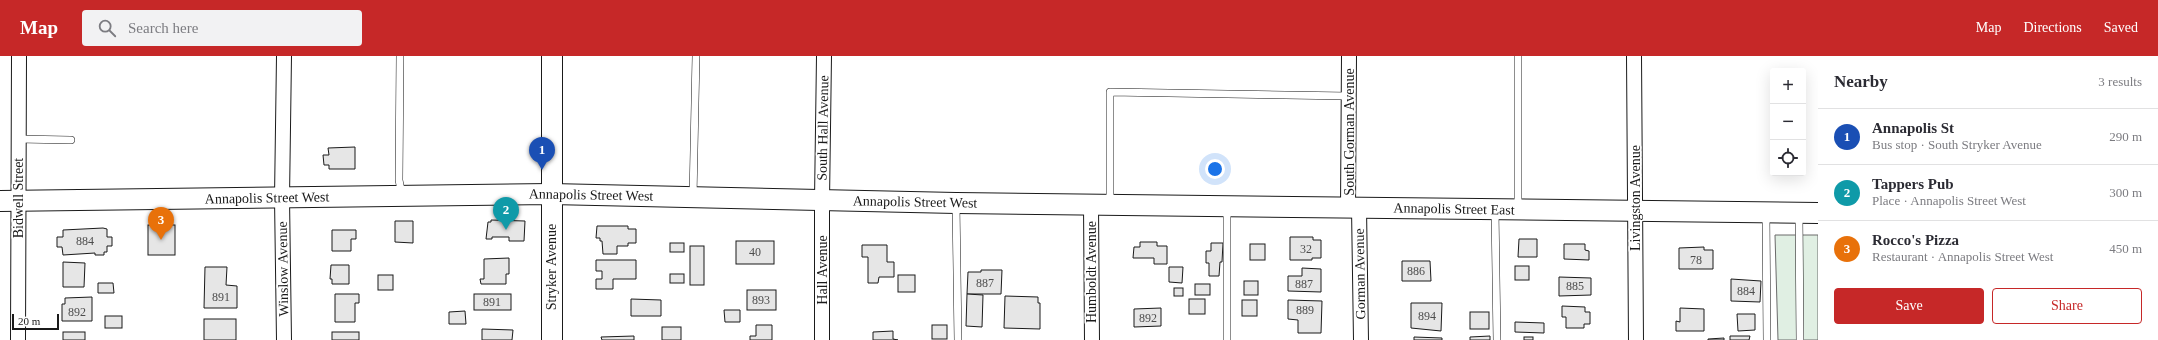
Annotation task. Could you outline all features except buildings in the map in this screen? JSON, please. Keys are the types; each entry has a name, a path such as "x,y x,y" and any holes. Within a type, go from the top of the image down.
{"street":[{"name":"Bidwell Street","path":"18,340 9,201 18,139 19,56"},
{"name":"Winslow Avenue","path":"284,56 282,198 284,340"},
{"name":"Stryker Avenue","path":"552,56 552,340"},
{"name":"South Hall Avenue","path":"822,200 824,56"},
{"name":"South Gorman Avenue","path":"1349,56 1348,96 1354,208"},
{"name":"Livingston Avenue","path":"1634,56 1636,340"},
{"name":"Annapolis Street West","path":"9,201 551,194 1101,205"},
{"name":"Hall Avenue","path":"822,200 822,340"},
{"name":"Annapolis Street East","path":"1101,205 1808,213"},
{"name":"Humboldt Avenue","path":"1092,340 1101,205"},
{"name":"Gorman Avenue","path":"1354,208 1361,340"}],"lane":[{"path":"400,56 399,180 403,197"},
{"path":"693,197 696,56"},
{"path":"1518,56 1518,210"},
{"path":"1101,205 1110,92 1348,96"},
{"path":"18,139 71,140"},
{"path":"956,203 958,340"},
{"path":"1227,206 1227,340"},
{"path":"1495,210 1497,340"},
{"path":"1766,213 1767,340"},
{"path":"1800,340 1808,213"}],"green space":[{"path":"1775,235 1818,235 1818,340 1778,340"}],"place":[{"name":"Annapolis St","path":"542,170"},
{"name":"Tappers Pub","path":"506,230"},
{"name":"Rocco's Pizza","path":"161,240"}]}
